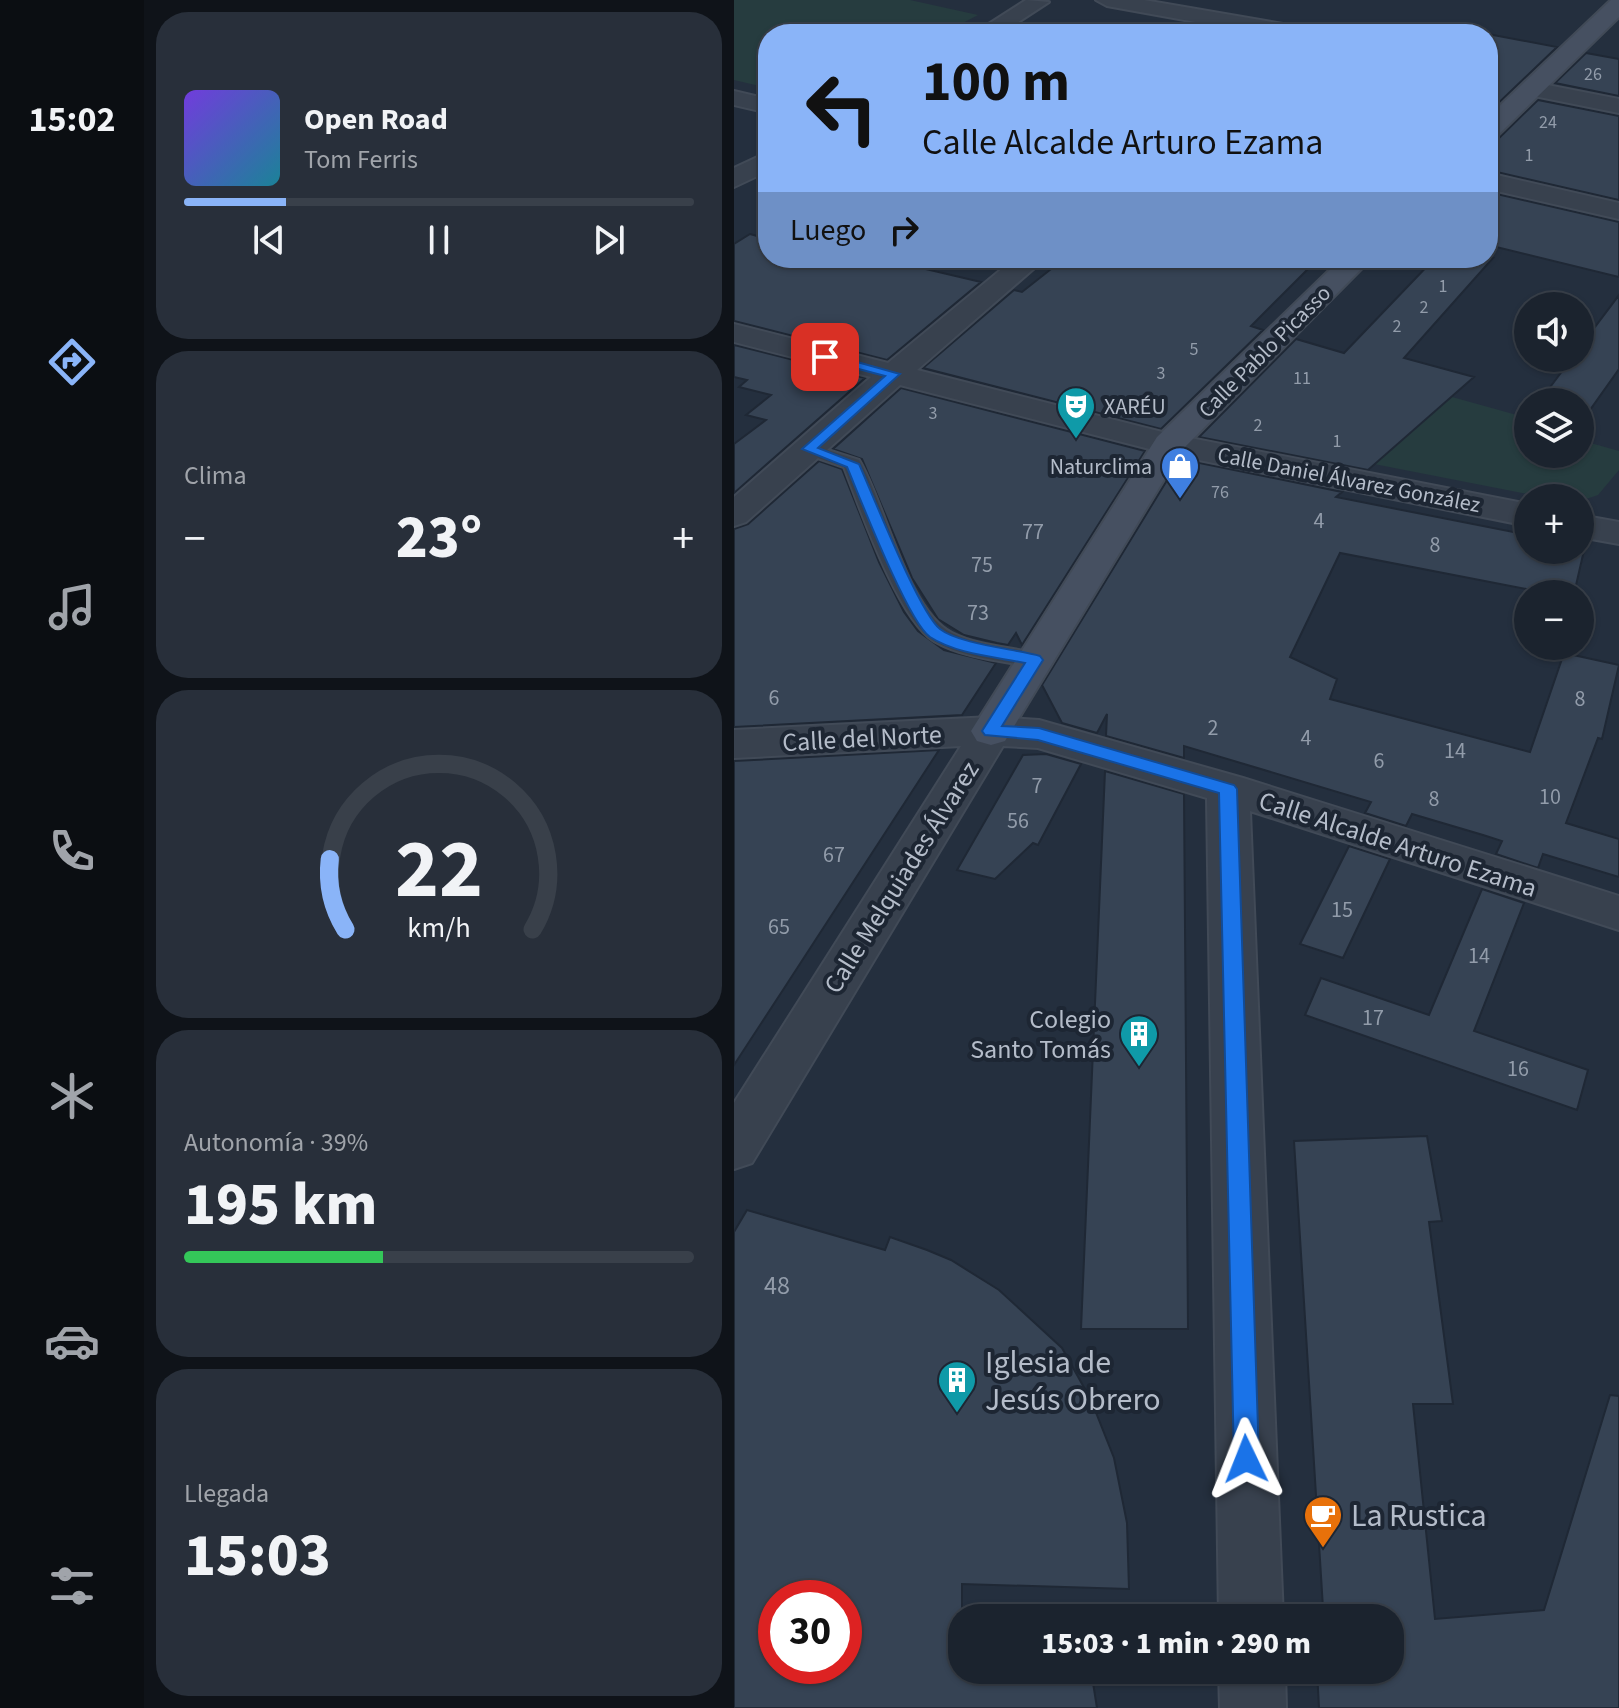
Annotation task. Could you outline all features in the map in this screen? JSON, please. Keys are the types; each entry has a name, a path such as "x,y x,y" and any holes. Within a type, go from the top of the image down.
{"street":[{"path":"1107,0 1276,24"},
{"path":"1001,24 1038,2"},
{"path":"1498,121 1610,23 1619,5"},
{"path":"1532,89 1619,106"},
{"path":"734,98 758,104"},
{"path":"734,179 758,166"},
{"path":"1498,183 1619,211"},
{"path":"734,515 1020,268"},
{"name":"Calle Pablo Picasso","path":"1169,444 1348,268"},
{"name":"Calle Daniel Álvarez González","path":"734,333 1169,444 1514,512"},
{"name":"Calle Melquiades Álvarez","path":"734,1147 1169,444"},
{"path":"1594,529 1619,533"},
{"name":"Calle del Norte","path":"734,744 991,731"},
{"name":"Calle Alcalde Arturo Ezama","path":"991,731 1039,734 1228,789 1619,913"},
{"path":"1228,789 1251,1604"},
{"path":"1252,1684 1253,1708"}],"lane":[{"path":"809,449 852,464 895,564 916,606 935,633 967,645 1035,660"}],"green space":[{"path":"734,0 910,0 978,15 961,24 758,24 758,86 734,80"},
{"path":"1340,366 1514,414 1514,468 1594,468 1594,444 1619,451 1619,470 1594,496 1594,484 1514,484 1514,491 1374,464"}],"building":[{"path":"1498,36 1557,47 1498,103"},
{"path":"1586,53 1619,59 1619,96 1555,83"},
{"path":"1538,100 1619,116 1619,200 1498,172 1499,138"},
{"path":"1498,194 1619,222 1619,277 1498,247"},
{"path":"750,234 758,236 758,268 922,268 981,282 887,360 734,321 734,244"},
{"path":"1052,268 1309,268 1251,326 1263,330 1161,429 923,368 1014,290 1022,292"},
{"path":"1425,268 1484,268 1404,358 1474,377 1368,470 1199,437 1296,339 1344,353"},
{"path":"1619,295 1619,369 1594,404 1594,388 1550,388 1562,372 1594,372 1594,328"},
{"path":"734,345 865,378 734,493 734,444 766,420 746,415 771,395 739,387 747,380 734,377"},
{"path":"901,388 1145,451 1022,645 1016,633 1008,645 964,635 938,619 912,578 862,459 833,449"},
{"path":"1180,459 1342,492 1336,497 1514,532 1514,564 1581,564 1577,580 1514,580 1514,587 1340,553 1290,657 1337,679 1330,699 1530,752 1562,660 1594,660 1619,665 1602,739 1598,738 1566,823 1619,839 1619,877 1543,854 1538,868 1496,854 1502,841 1483,835 1412,814 1406,826 1365,813 1371,802 1184,746 1184,758 1106,736 1107,714 1097,733 1062,723 1042,685"},
{"path":"819,461 842,469 879,562 904,612 918,631 944,650 996,663 962,715 734,727 734,529 748,524"},
{"path":"939,750 781,993 734,1065 734,761"},
{"path":"1046,754 1081,764 1038,845 1033,843 995,879 957,870 1023,755"},
{"name":"Colegio Santo Tomás","path":"1105,771 1184,794 1188,1329 1081,1329"},
{"path":"1349,846 1390,859 1343,958 1300,944"},
{"path":"1482,889 1524,903 1474,1031 1588,1070 1577,1110 1305,1015 1321,978 1429,1015"},
{"path":"1427,1136 1442,1221 1429,1222 1453,1404 1413,1404 1435,1619 1544,1610 1610,1395 1619,1396 1619,1708 1319,1708 1318,1684 1404,1684 1404,1604 1323,1604 1294,1141"},
{"name":"Iglesia de Jesús Obrero","path":"747,1210 885,1250 890,1237 951,1260 999,1290 1062,1348 1091,1400 1114,1458 1127,1523 1129,1589 962,1584 962,1604 948,1604 948,1684 1093,1684 1097,1708 734,1708 734,1232"}],"place":[{"name":"XARÉU","path":"1076,440"},
{"name":"Naturclima","path":"1180,500"},
{"name":"Colegio Santo Tomás","path":"1139,1068"},
{"name":"Iglesia de Jesús Obrero","path":"957,1414"},
{"name":"La Rustica","path":"1323,1549"}],"route":[{"path":"825,357 894,374 809,449 852,464 916,606 935,633 967,645 1035,660 991,731 1039,734 1228,789 1246,1459"}]}
